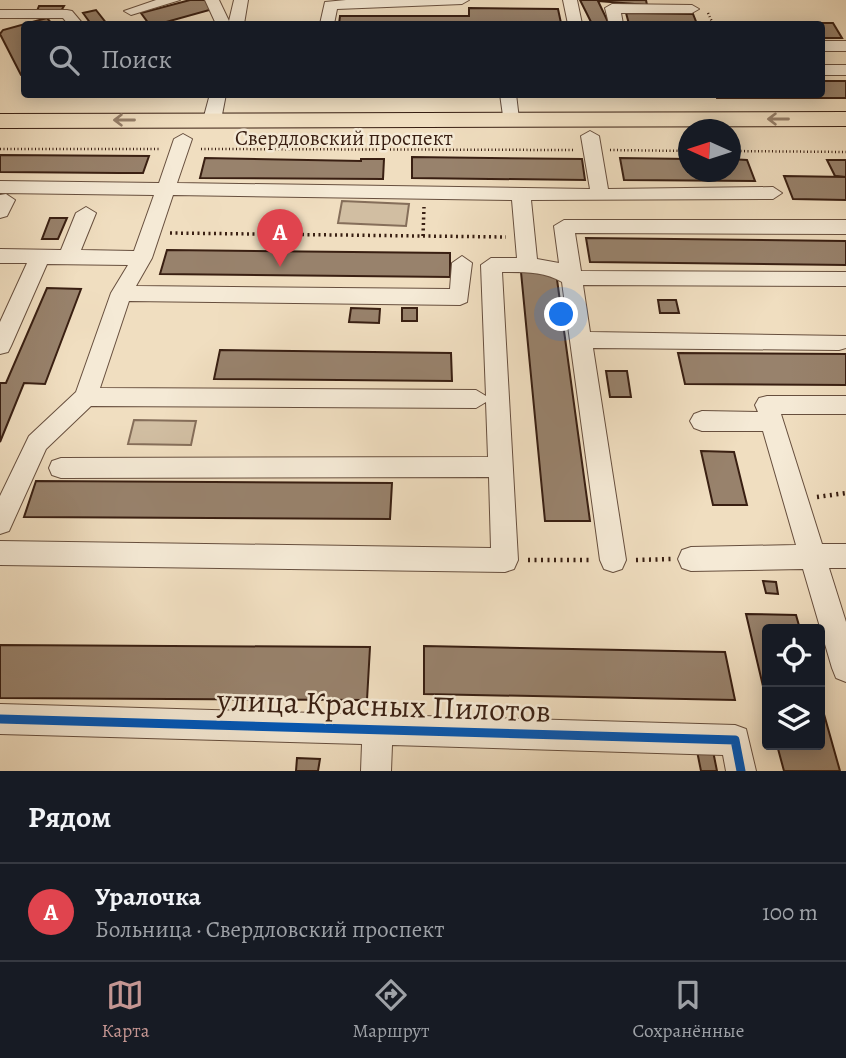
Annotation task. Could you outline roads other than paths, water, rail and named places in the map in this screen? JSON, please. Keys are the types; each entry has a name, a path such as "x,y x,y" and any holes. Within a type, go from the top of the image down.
{"main road":[{"name":"Свердловский проспект","path":"0,121 846,119"},
{"path":"741,136 846,136"},
{"name":"Свердловский проспект","path":"0,140 181,144 591,143 678,137"}],"street":[{"path":"615,21 612,8 659,4 692,9"},
{"path":"825,46 846,46"},
{"path":"212,120 217,98"},
{"name":"улица Красных Пилотов","path":"0,719 736,740 741,771"}],"lane":[{"path":"131,11 173,0"},
{"path":"212,0 222,21"},
{"path":"237,21 242,0"},
{"path":"327,21 330,5 463,0"},
{"path":"570,0 574,21"},
{"path":"0,14 67,14 73,21"},
{"path":"825,70 846,70"},
{"path":"508,98 510,119"},
{"path":"591,143 600,195"},
{"path":"0,523 8,483 37,443 86,397 121,293 142,258 181,144"},
{"path":"2,200 166,190 600,195 773,193"},
{"path":"521,194 528,265"},
{"path":"816,211 846,212"},
{"path":"68,257 86,213"},
{"path":"613,560 564,226 846,227"},
{"path":"0,256 142,258"},
{"path":"0,346 40,257"},
{"path":"121,293 460,297 462,263"},
{"path":"0,553 505,560 492,265 528,265 558,270 571,278 846,279"},
{"path":"580,341 839,342"},
{"path":"86,397 476,399"},
{"path":"846,405 767,405 846,668"},
{"path":"702,421 772,422"},
{"path":"61,468 501,467"},
{"path":"691,559 846,556"},
{"path":"376,771 378,730"}],"place":[{"name":"Уралочка","path":"280,267"}]}
